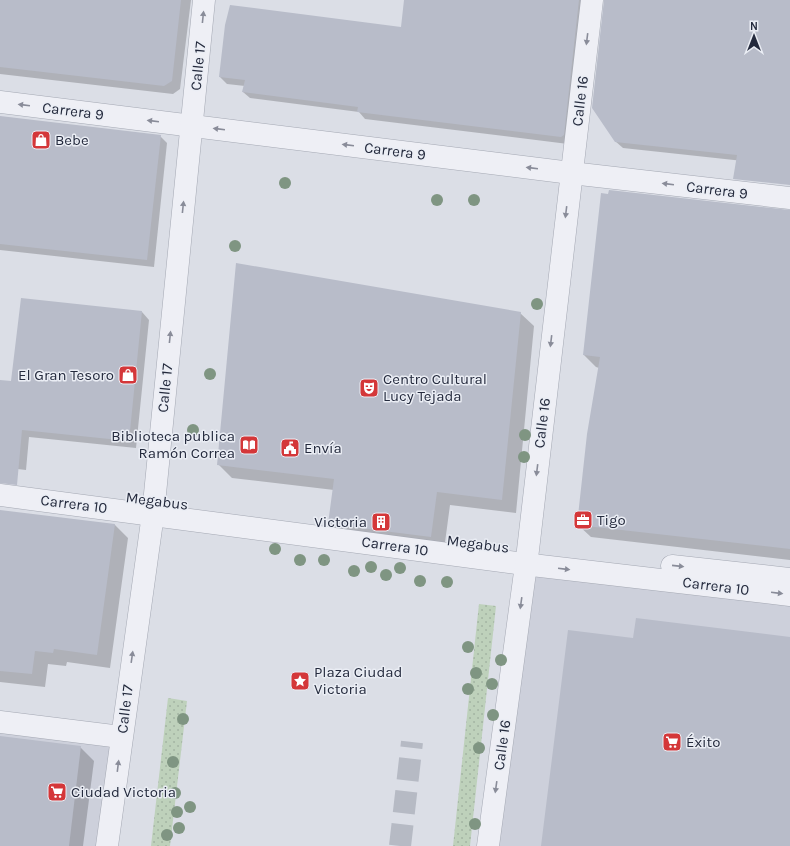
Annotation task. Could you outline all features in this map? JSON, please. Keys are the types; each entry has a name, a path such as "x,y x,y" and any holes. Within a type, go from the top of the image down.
{"street":[{"name":"Calle 17","path":"107,846 153,507 204,0"},
{"name":"Calle 16","path":"488,846 527,557 592,0"},
{"name":"Carrera 9","path":"0,102 571,173 790,198"},
{"name":"Megabus","path":"0,481 153,507"},
{"name":"Carrera 10","path":"0,495 153,507 527,557 790,595"},
{"name":"Megabus","path":"527,557 790,579"},
{"path":"0,722 121,737"}],"shaded area":[{"name":"Éxito","path":"526,564 790,595 790,846 488,846"},
{"name":"Ciudad Victoria","path":"0,722 121,737 107,846 0,846"}],"green space":[{"path":"479,604 496,606 470,846 453,846"},
{"path":"168,698 187,701 170,846 151,846"}],"building":[{"path":"0,0 181,0 172,81 164,86 0,67"},
{"path":"404,0 579,0 564,135 561,137 357,112 358,107 242,92 245,80 219,77 225,25 230,5 401,27"},
{"path":"604,0 790,0 790,185 733,179 737,155 615,142 592,108"},
{"path":"0,116 161,135 147,260 0,244"},
{"path":"609,190 790,210 790,549 577,525 587,434 600,357 583,355 601,193 608,194"},
{"name":"Centro Cultural Lucy Tejada","path":"236,263 521,312 502,500 437,492 431,537 328,524 334,479 217,465"},
{"path":"21,298 142,311 129,441 22,430 17,485 0,483 0,380 11,381"},
{"path":"0,510 115,524 97,655 54,649 53,653 35,651 32,674 0,671"},
{"name":"Éxito","path":"636,618 790,637 790,846 541,846 568,630 633,638"},
{"path":"0,736 81,746 69,846 0,846"}],"tunnel":[{"path":"400,846 412,742"}],"place":[{"name":"Bebe","path":"41,140"},
{"name":"El Gran Tesoro","path":"128,375"},
{"name":"Centro Cultural Lucy Tejada","path":"369,388"},
{"name":"Biblioteca publica Ramón Correa","path":"249,445"},
{"name":"Envía","path":"290,448"},
{"name":"Tigo","path":"583,520"},
{"name":"Victoria","path":"381,522"},
{"name":"Plaza Ciudad Victoria","path":"300,681"},
{"name":"Éxito","path":"672,742"},
{"name":"Ciudad Victoria","path":"57,792"}]}
